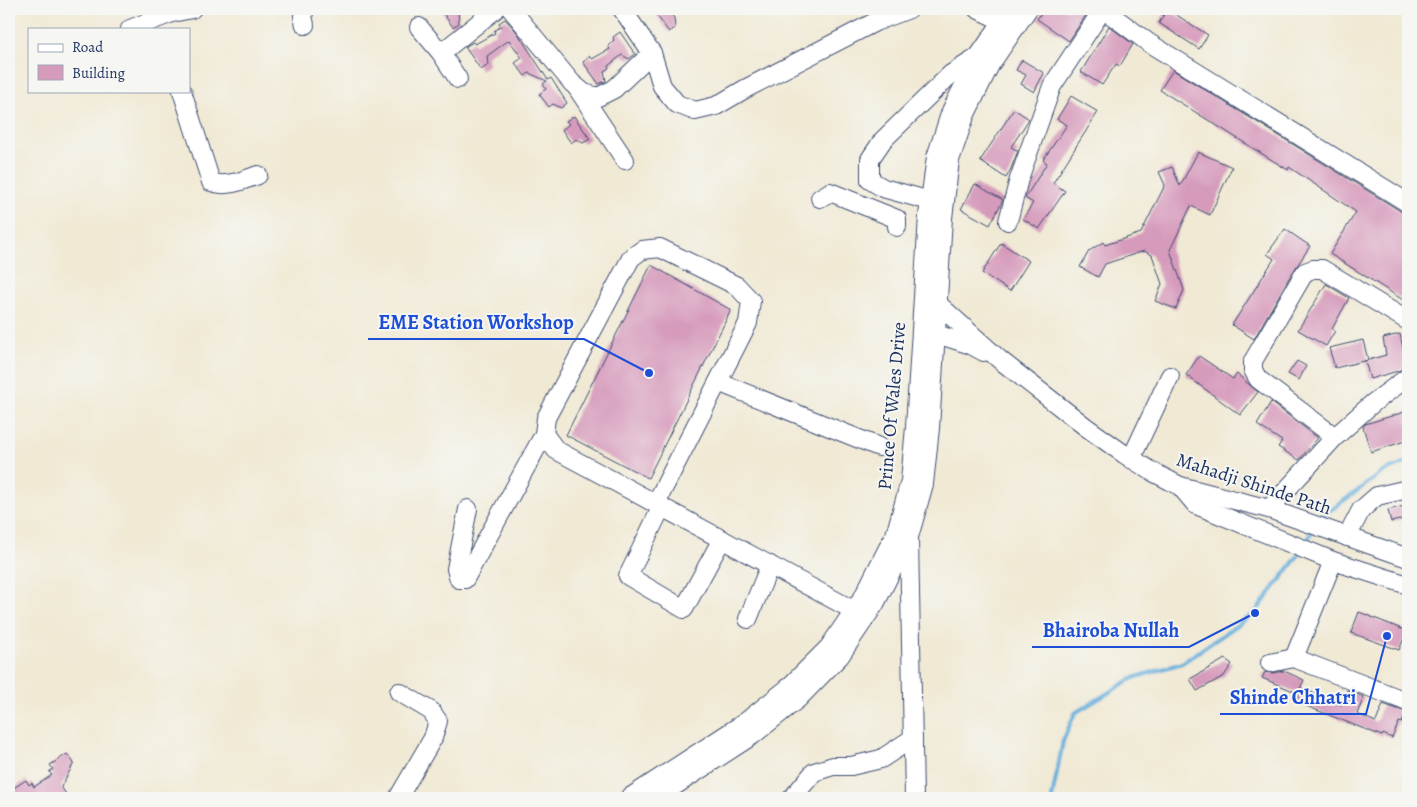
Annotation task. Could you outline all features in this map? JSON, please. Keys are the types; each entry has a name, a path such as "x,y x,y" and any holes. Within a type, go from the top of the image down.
{"street":[{"path":"133,28 172,13 192,9"},
{"path":"440,53 496,9"},
{"path":"511,9 575,86 625,160"},
{"path":"622,9 652,53 662,86 678,104 695,112 716,106 875,22 910,9"},
{"path":"977,9 1009,20"},
{"name":"Prince Of Wales Drive","path":"630,798 744,723 788,688 860,614 875,604 924,484 930,303 930,201 936,157 951,111 978,57 1009,20 1028,9"},
{"path":"1008,221 1019,179 1052,86 1103,9 1150,43 1408,204"},
{"name":"Prince Of Wales Drive","path":"930,303 950,160 965,116 1009,20"},
{"path":"419,27 458,79"},
{"path":"575,86 584,93 598,97 614,90 652,53"},
{"path":"858,204 870,180 870,159 883,140 951,74 978,57"},
{"path":"182,92 211,182 218,184 235,182 258,175"},
{"path":"870,180 883,188 930,201"},
{"path":"820,198 830,192 897,219 897,227"},
{"path":"468,509 456,570 459,579 465,579 544,434 546,418 631,258 642,250 660,248 737,286 751,301 748,323 659,505 628,576 684,609 722,539"},
{"path":"1335,437 1258,380 1253,370 1253,362 1305,272 1313,269 1322,269 1408,321"},
{"name":"Mahadji Shinde Path","path":"930,303 1086,428 1131,459 1180,486 1269,509 1408,558"},
{"name":"Mahadji Shinde Path","path":"928,332 971,345 1000,360"},
{"path":"1131,459 1170,376"},
{"path":"1269,509 1335,437 1373,402 1408,377"},
{"path":"718,382 879,446"},
{"path":"544,434 556,450 860,614"},
{"path":"1180,486 1196,505 1333,561 1408,585"},
{"path":"1340,535 1361,510 1377,496 1408,489"},
{"path":"902,534 913,738 914,798"},
{"path":"1294,658 1333,561"},
{"path":"748,619 770,565"},
{"name":"Prince Of Wales Drive","path":"660,797 753,735 798,699 840,656 860,614"},
{"path":"1270,663 1294,658 1408,702"},
{"path":"398,798 433,738 438,721 431,711 399,692"},
{"path":"792,798 814,772 833,766 852,766 881,759 913,738"}],"building":[{"path":"440,9 458,9 459,23 453,27"},
{"path":"652,9 668,9 674,18 675,28 669,32"},
{"path":"1044,9 1076,9 1086,15 1069,41 1037,19"},
{"path":"1167,9 1208,35 1199,49 1159,23"},
{"path":"505,19 517,32 548,80 551,78 567,103 561,108 553,104 549,107 539,94 546,89 543,84 547,81 529,73 525,76 515,63 522,58 509,40 487,56 488,65 481,70 465,47 473,42 475,44 495,33 494,31 501,26 499,23"},
{"path":"1109,26 1133,44 1120,66 1116,64 1102,85 1081,72"},
{"path":"620,32 635,54 629,59 622,55 608,66 609,68 604,71 606,81 599,84 583,62 590,56 592,59 610,49 608,46 614,40 613,37"},
{"path":"1022,60 1044,73 1034,92 1021,84 1026,75 1016,70"},
{"path":"1173,70 1408,214 1408,303 1330,254 1356,212 1289,167 1288,170 1160,90"},
{"path":"1071,96 1098,112 1053,183 1065,191 1039,229 1023,219 1033,203 1025,198 1047,163 1043,160 1067,125 1057,119"},
{"path":"1014,109 1029,119 1011,147 1018,151 1006,178 980,161"},
{"path":"574,116 590,139 583,143 576,139 571,143 562,130 569,124 566,121"},
{"path":"1198,152 1232,167 1210,215 1191,206 1170,250 1184,290 1176,309 1155,301 1162,284 1152,255 1144,251 1105,264 1098,277 1080,267 1089,251 1103,242 1105,245 1141,233 1165,185 1159,172 1172,167 1180,186"},
{"path":"975,184 1003,200 990,225 961,209"},
{"path":"1285,229 1310,246 1254,339 1232,325 1274,259 1267,254"},
{"path":"1001,243 1029,261 1010,291 982,273"},
{"path":"651,265 731,310 648,478 566,435"},
{"path":"1326,284 1349,298 1332,329 1335,331 1326,346 1298,330"},
{"path":"1400,334 1407,367 1370,379 1365,361 1386,355 1383,338"},
{"path":"1363,340 1368,360 1335,368 1329,348"},
{"path":"1199,356 1233,379 1237,374 1258,392 1240,415 1186,375"},
{"path":"1297,361 1306,366 1299,380 1288,374"},
{"path":"1271,402 1318,438 1299,460 1278,447 1282,441 1257,425"},
{"path":"1408,411 1408,440 1371,452 1363,427 1365,424"},
{"path":"1408,505 1408,518 1391,522 1388,510"},
{"path":"1359,612 1407,631 1399,650 1351,633"},
{"path":"1225,659 1232,664 1224,676 1197,691 1190,679"},
{"path":"1284,671 1304,680 1298,693 1262,678 1265,672"},
{"path":"1301,688 1341,705 1347,690 1364,697 1357,714 1376,722 1383,704 1406,712 1402,723 1399,722 1392,738 1383,734 1382,736 1296,702"},
{"path":"67,754 74,763 61,787 69,798 14,798 9,791 26,780 29,785 32,783 34,787 52,775 49,772 53,769 50,765"}],"waterway":[{"path":"1318,522 1320,518 1383,472 1408,462"},
{"path":"1305,544 1313,530"},
{"path":"1052,798 1063,741 1075,713 1133,678 1182,663 1255,613 1301,552"}],"place":[{"name":"EME Station Workshop","path":"649,373"},
{"name":"Bhairoba Nullah","path":"1255,613"},
{"name":"Shinde Chhatri","path":"1387,636"}]}
